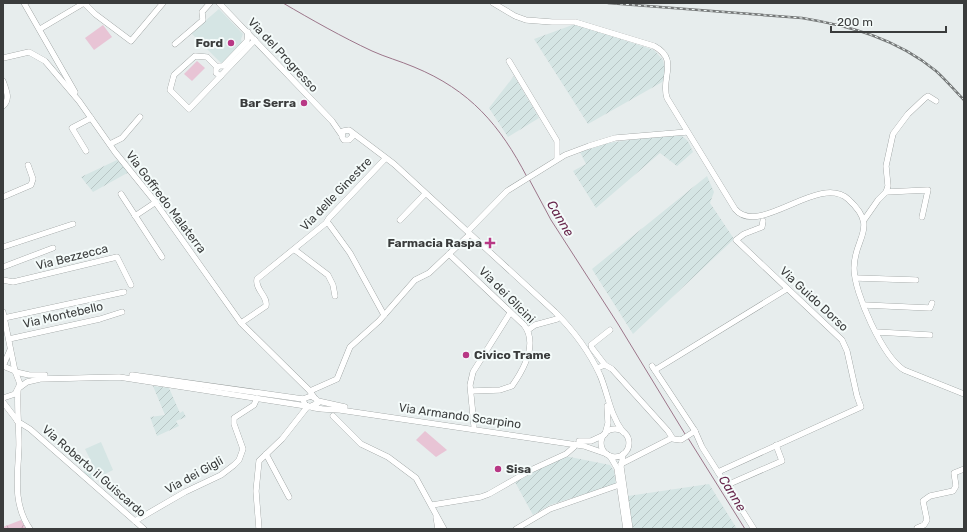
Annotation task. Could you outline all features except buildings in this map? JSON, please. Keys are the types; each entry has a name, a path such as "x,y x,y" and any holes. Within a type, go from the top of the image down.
{"street":[{"path":"24,3 79,101"},
{"path":"40,30 84,3 94,14 130,41 164,3"},
{"path":"175,44 203,20 202,12 210,3"},
{"name":"Via del Progresso","path":"219,3 332,121"},
{"path":"493,3 515,16 526,20 575,22 654,46 661,50 665,56 668,70 666,94 682,124 735,209 742,216 763,221 766,213"},
{"path":"217,67 223,66 247,41 248,32"},
{"path":"221,76 216,71 217,67 207,57 194,56 174,75 170,90 188,109 221,76 255,40"},
{"name":"Via Goffredo Malaterra","path":"3,58 29,52 38,55 45,61 79,101 110,144 156,202 241,322 304,386 311,397 304,403 308,406"},
{"path":"509,61 557,141 557,159"},
{"path":"3,81 8,97 7,102 3,106"},
{"path":"864,220 878,200 886,192 888,186 886,166 893,134 908,114 925,98 928,96 936,101"},
{"path":"110,144 122,138 140,117"},
{"path":"86,151 72,128 91,118"},
{"path":"332,121 350,131 394,164 557,319 578,343 597,376 608,415 601,443 617,468 626,529"},
{"path":"332,121 344,140 350,139 358,141 384,160 564,322 581,341 597,368 605,388 612,415 626,435 629,443 623,454 621,464 630,529"},
{"path":"672,132 682,124"},
{"path":"341,134 343,131 350,131"},
{"path":"350,131 350,139"},
{"path":"259,529 256,474 259,461 286,434 308,406 315,406 311,397 336,379 350,346 384,315 415,280 429,273 449,254 493,204 517,184 537,171 557,159 589,146 609,140 672,132 687,132"},
{"name":"Via delle Ginestre","path":"241,322 266,306 266,301 257,286 257,279 295,250 326,223 328,218 384,160"},
{"path":"3,197 31,185 33,179 28,165"},
{"path":"886,192 928,190 922,217"},
{"path":"754,218 829,193 838,193 845,197 860,210 864,220 862,240 854,266 864,305 885,349 897,366 964,394"},
{"path":"121,194 162,257"},
{"path":"400,220 424,195"},
{"path":"135,216 156,202"},
{"name":"Via Guido Dorso","path":"718,472 861,407 845,345 842,340 736,240 744,234 762,227 763,221"},
{"path":"326,223 329,224 350,253 384,315"},
{"path":"3,247 73,224"},
{"path":"3,267 53,248"},
{"path":"295,250 328,275 332,282 335,296"},
{"name":"Via dei Glicini","path":"449,254 528,330 531,340 530,346 512,386 500,390 471,391"},
{"name":"Via Bezzecca","path":"3,280 13,282 116,257 131,285"},
{"path":"856,278 916,280"},
{"path":"754,529 654,368 787,289"},
{"path":"4,318 124,292"},
{"path":"864,305 930,308 932,302"},
{"path":"3,312 16,372 20,380 18,389 17,421 19,436 17,497 22,516 30,529"},
{"name":"Via Montebello","path":"10,342 122,312"},
{"path":"474,426 471,391 473,372 510,313"},
{"path":"528,330 535,325 557,319"},
{"path":"610,330 592,345 592,348 605,365 612,369 672,438 681,440 693,433"},
{"path":"876,332 930,335"},
{"path":"3,366 9,355 10,342"},
{"path":"597,368 605,365"},
{"name":"Via Armando Scarpino","path":"3,366 16,372 40,376 119,373 311,397 326,403 585,442 595,440 604,434"},
{"name":"Via Armando Scarpino","path":"3,398 11,396 18,389 33,380 111,376 575,444 608,455"},
{"name":"Via dei Gigli","path":"135,521 185,492 221,475 234,465 243,449 234,424 234,418 254,405 257,398"},
{"path":"3,402 17,421"},
{"path":"326,403 333,416 361,444 388,457 416,478 444,529"},
{"name":"Via Roberto il Guiscardo","path":"17,421 30,429 144,529"},
{"name":"Via Roberto il Guiscardo","path":"19,436 23,430 30,429"},
{"path":"604,434 612,429 623,432"},
{"path":"621,464 672,438"},
{"path":"432,506 481,497 489,494 531,470 566,454 574,448 575,444"},
{"path":"727,485 782,461 776,445"},
{"path":"266,454 289,497"},
{"path":"608,455 614,457 623,454"},
{"path":"917,528 924,525 927,520 923,501 930,496 953,491 956,486 954,473 964,469"},
{"path":"516,529 556,506 619,485"},
{"path":"432,506 438,529"}],"shaded area":[{"path":"219,9 243,34 241,39 242,43 222,64 191,33"},
{"path":"575,24 654,50 663,60 665,70 664,81 588,124 534,39"},
{"path":"514,76 539,118 508,137 489,108"},
{"path":"659,136 682,136 688,141 693,152 677,166 660,153 596,208 573,171 586,164 580,152 608,143"},
{"path":"117,160 129,172 93,192 81,177"},
{"path":"707,176 714,192 710,203 734,239 633,334 592,269"},
{"path":"153,386 169,388 180,413 183,411 186,417 176,421 179,426 157,436 150,417 165,415"},
{"path":"101,442 113,470 93,480 83,472 93,465 85,449"},
{"path":"565,456 610,465 614,471 616,484 550,505 533,515 515,482 556,458"},
{"path":"709,484 737,529 632,529 628,496"}],"green space":[{"path":"103,25 112,37 94,50 85,38"},
{"path":"197,61 205,68 192,81 184,74"},
{"path":"425,431 447,450 436,457 416,440"},
{"path":"21,520 26,529 3,529 3,527"}],"waterway":[{"name":"Canne","path":"283,3 361,46 434,76 467,98 494,125 517,158 527,177"},
{"name":"Canne","path":"529,179 551,220 618,324 685,434"},
{"name":"Canne","path":"688,438 745,529"}],"railway":[{"path":"608,3 802,18 838,25 873,36 906,50 940,74 964,100"}],"place":[{"name":"Ford","path":"231,43"},
{"name":"Bar Serra","path":"304,103"},
{"name":"Farmacia Raspa","path":"490,243"},
{"name":"Civico Trame","path":"466,355"},
{"name":"Sisa","path":"498,469"}]}
